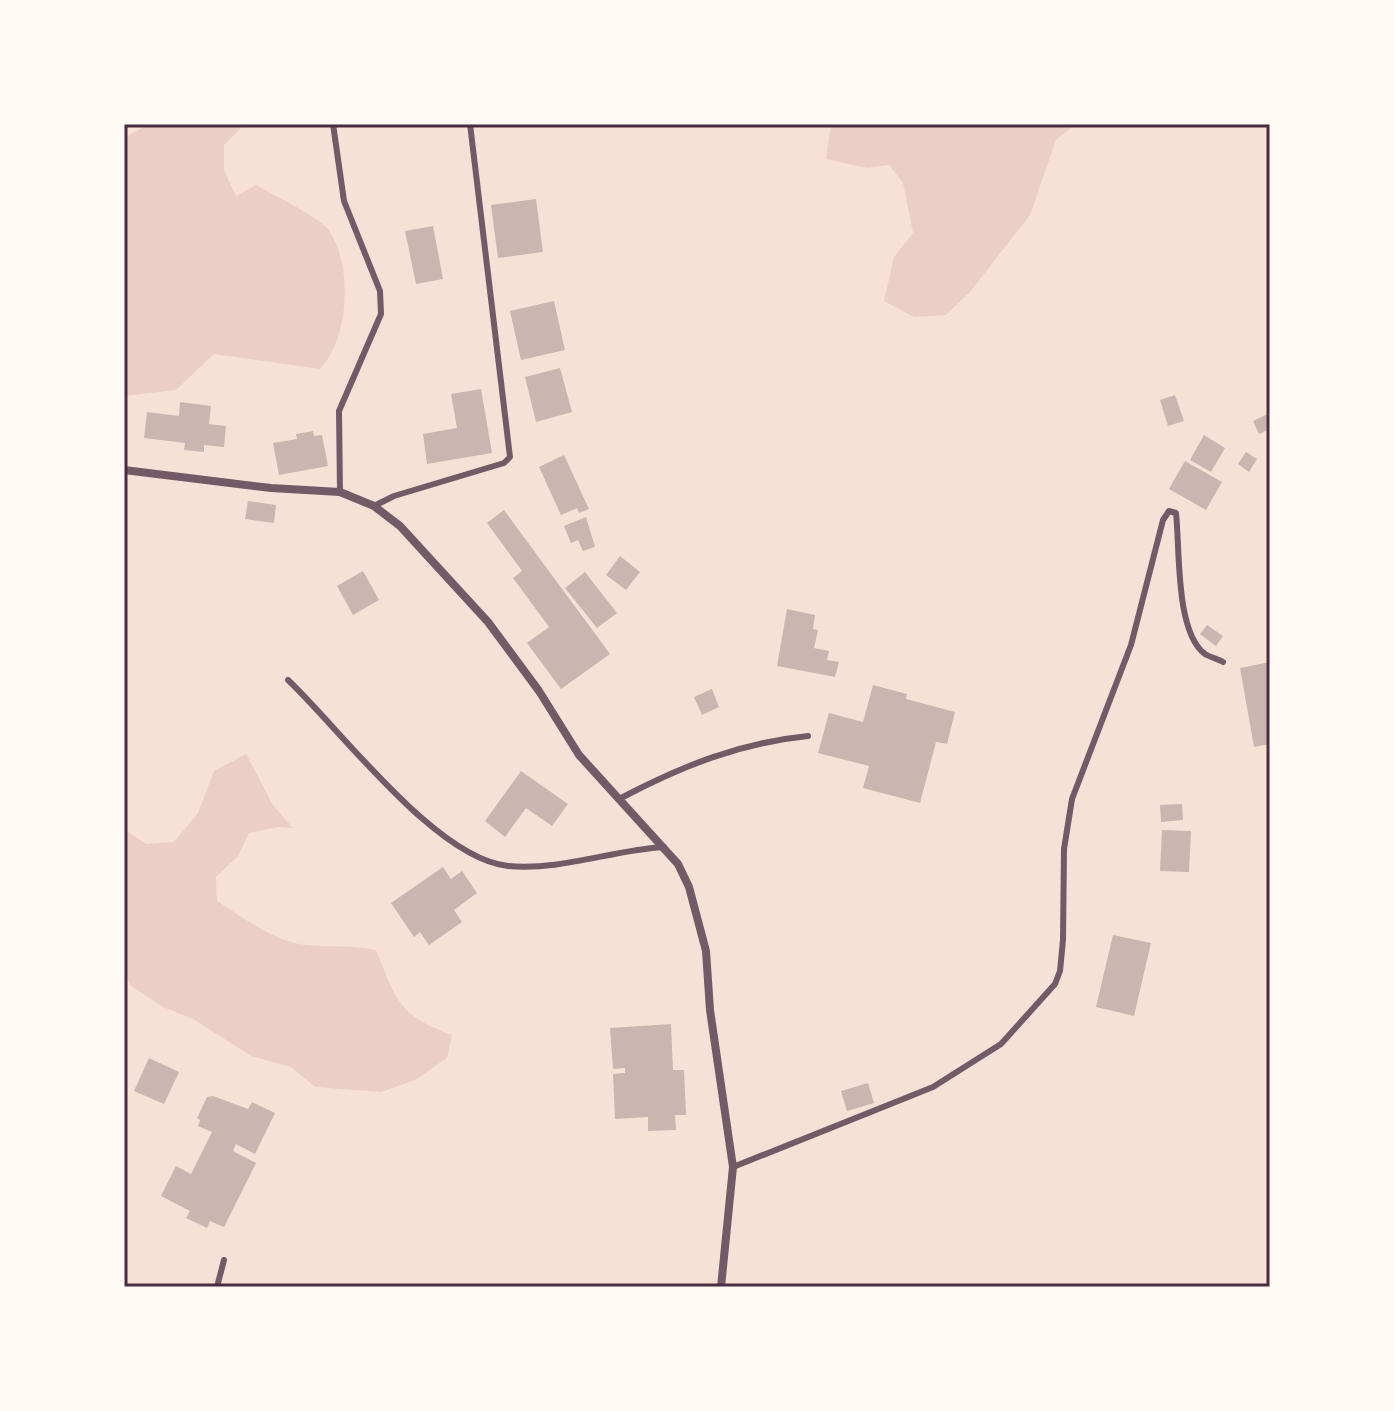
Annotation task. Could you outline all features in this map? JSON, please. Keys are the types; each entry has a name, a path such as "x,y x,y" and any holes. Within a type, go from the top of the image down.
{"street":[{"path":"124,470 271,488 340,492 374,506 400,526 488,622 539,691 579,755 664,847 689,887 706,951 710,1010 733,1167 721,1287"}],"lane":[{"path":"333,124 344,201 380,291 381,314 339,411 340,492"},
{"path":"374,506 394,496 504,463 510,457 470,124"},
{"path":"733,1167 933,1087 1001,1044 1055,984 1063,940 1064,849 1072,799 1131,645 1163,520 1169,511 1176,513 1179,572 1193,638 1204,653 1223,662"},
{"path":"288,680 422,819 482,860 507,866 547,866 664,847"},
{"path":"621,798 677,768 734,748 808,736"},
{"path":"217,1287 224,1260"}],"shaded area":[{"path":"149,124 245,124 224,145 224,170 236,196 256,185 307,213 330,232 342,264 344,303 337,340 320,369 214,354 176,390 124,396 124,138"},
{"path":"831,124 1076,124 1056,140 1030,215 970,292 946,315 914,317 884,301 894,257 913,233 903,183 889,165 867,168 826,159"},
{"path":"246,754 273,805 293,828 278,827 249,833 238,856 216,877 217,901 283,940 307,945 376,950 395,994 410,1013 452,1035 447,1058 415,1080 381,1092 315,1087 291,1067 251,1056 193,1019 163,1007 131,986 124,971 124,829 146,844 174,842 198,813 214,771"}],"building":[{"path":"536,199 543,252 498,258 491,205"},
{"path":"433,226 443,279 416,284 405,231"},
{"path":"554,301 565,350 521,360 510,311"},
{"path":"560,368 572,412 536,422 525,377"},
{"path":"481,389 492,453 427,464 423,434 457,428 451,394"},
{"path":"1175,395 1184,421 1168,426 1160,400"},
{"path":"180,402 211,406 209,424 226,426 224,447 204,445 204,452 184,450 185,443 144,438 147,412 179,416"},
{"path":"1270,413 1270,429 1259,434 1253,421"},
{"path":"313,431 314,436 322,435 328,466 279,475 273,443 297,439 296,434"},
{"path":"1204,435 1225,448 1211,472 1190,460"},
{"path":"1246,452 1257,459 1249,472 1238,464"},
{"path":"564,455 589,509 579,513 577,508 561,515 539,467"},
{"path":"1185,461 1222,482 1206,510 1169,489"},
{"path":"248,501 276,505 274,523 245,519"},
{"path":"504,510 610,654 561,689 527,643 549,627 513,578 522,571 487,523"},
{"path":"586,517 595,547 583,551 578,540 571,543 564,526"},
{"path":"620,556 640,572 626,590 606,575"},
{"path":"363,571 379,600 353,615 337,586"},
{"path":"585,572 617,613 597,628 565,588"},
{"path":"787,609 815,615 813,629 818,630 814,648 829,651 827,660 839,662 835,677 777,666"},
{"path":"1207,625 1223,636 1216,646 1200,634"},
{"path":"1270,662 1270,744 1254,747 1240,668"},
{"path":"873,685 907,694 906,699 955,712 947,744 936,742 920,803 863,788 869,766 818,753 829,713 863,722"},
{"path":"712,689 719,707 702,715 694,697"},
{"path":"521,771 568,804 552,826 526,808 505,837 485,821"},
{"path":"1182,804 1183,820 1161,822 1160,805"},
{"path":"1162,830 1191,831 1189,872 1160,871"},
{"path":"443,867 451,879 462,871 477,893 454,910 462,922 429,945 420,932 414,937 391,903"},
{"path":"1113,935 1151,943 1134,1016 1096,1007"},
{"path":"671,1024 673,1070 684,1070 686,1115 675,1115 676,1130 648,1131 648,1117 615,1119 613,1074 625,1073 625,1068 613,1069 610,1028"},
{"path":"149,1058 179,1072 164,1104 134,1091"},
{"path":"868,1083 874,1103 847,1111 841,1091"},
{"path":"213,1096 248,1109 252,1102 275,1113 255,1154 236,1144 233,1151 256,1163 224,1227 210,1221 207,1228 186,1218 190,1211 161,1196 176,1166 191,1174 212,1132 198,1126 200,1120 197,1118 207,1097"}]}
